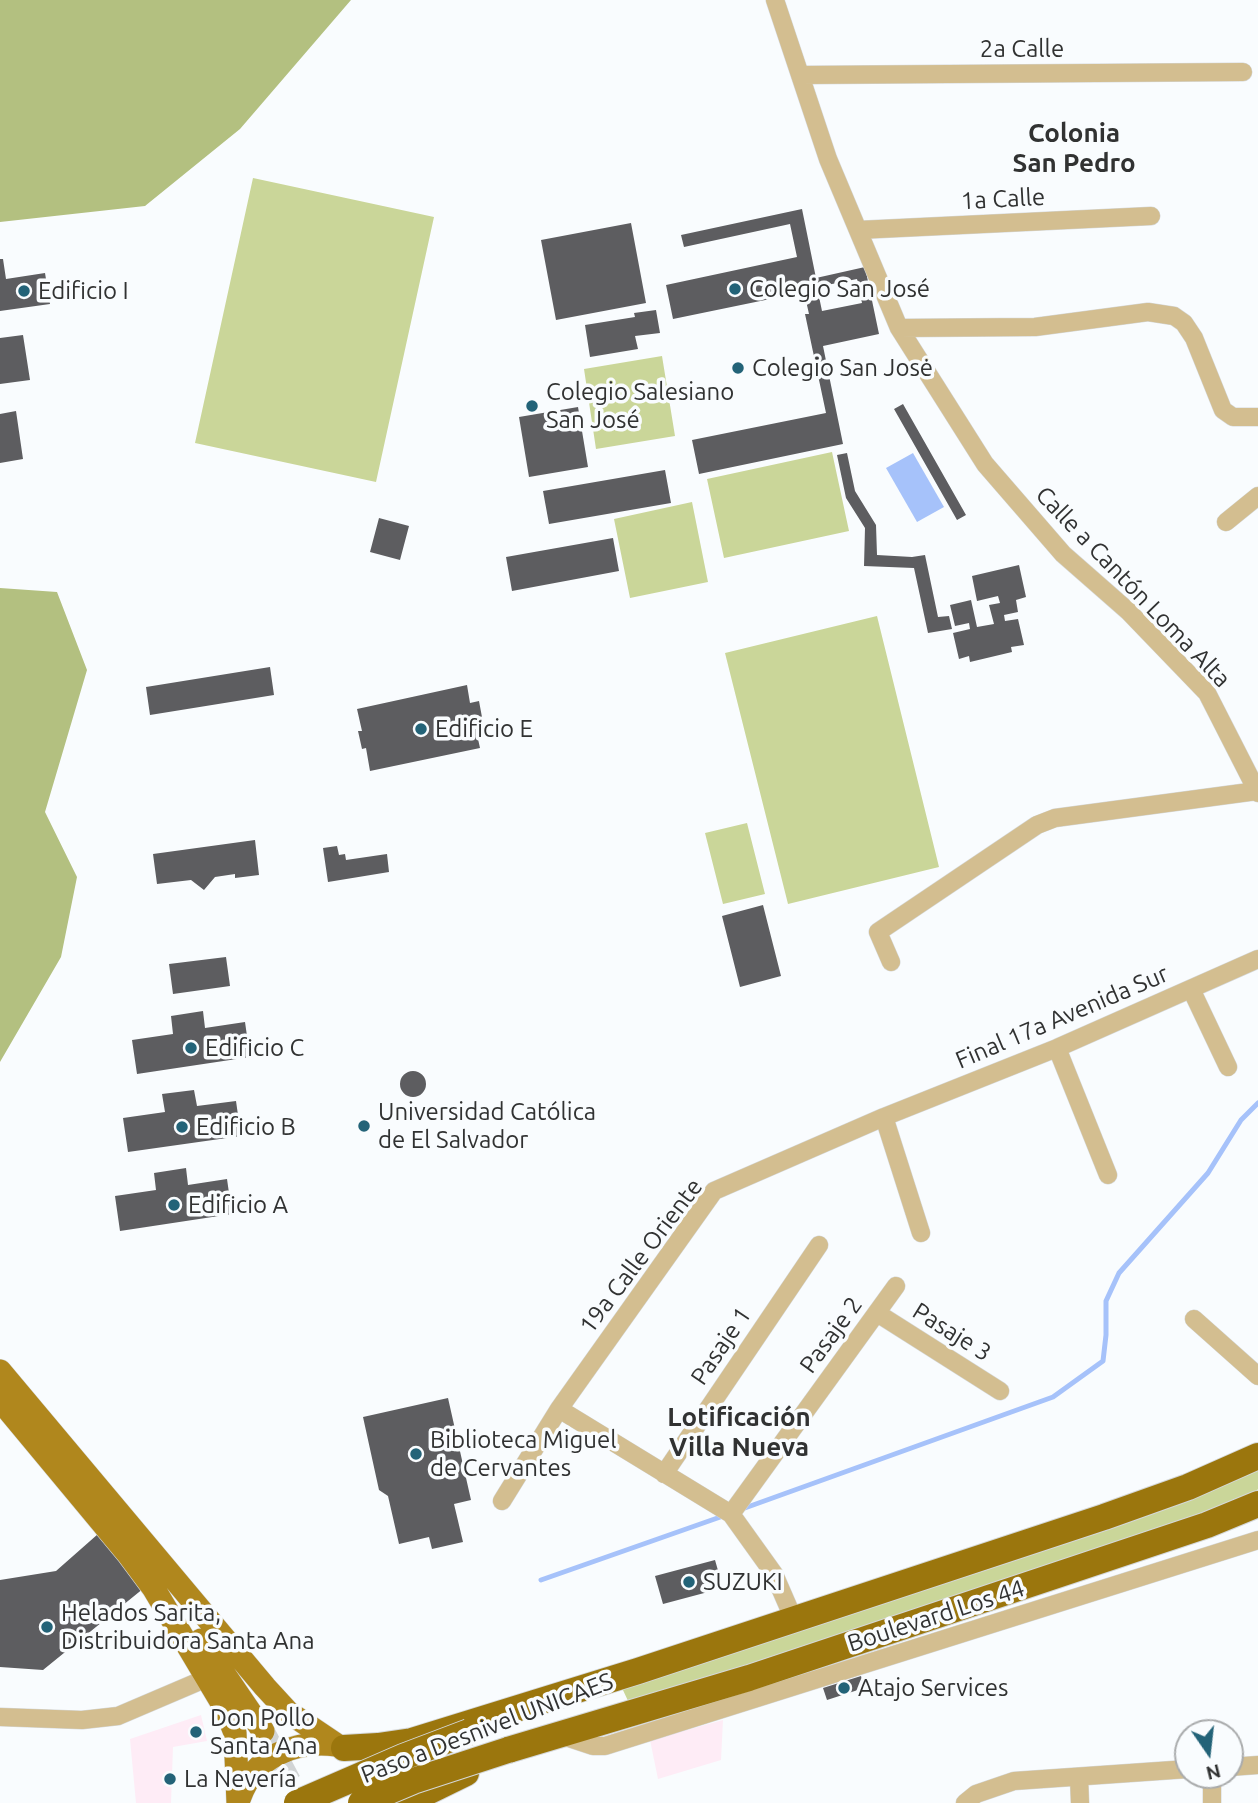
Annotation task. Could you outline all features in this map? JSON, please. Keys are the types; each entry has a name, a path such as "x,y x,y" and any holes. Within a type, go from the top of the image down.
{"highway":[{"name":"Boulevard Los 44","path":"638,1671 1176,1491 1258,1456"},
{"name":"Boulevard Los 44","path":"612,1720 749,1678 1207,1525 1255,1503"},
{"path":"340,1747 378,1746 412,1741 638,1671"},
{"name":"Paso a Desnivel UNICAES","path":"297,1803 403,1757 638,1671"},
{"path":"405,1803 482,1767 569,1738 612,1720"},
{"name":"Paso a Desnivel UNICAES","path":"361,1803 413,1781 612,1720"}],"main road":[{"path":"0,1371 265,1688 288,1712 362,1762 371,1775 379,1803"},
{"path":"0,1400 128,1554 154,1590 226,1710 235,1733 238,1753 238,1803"},
{"path":"154,1590 174,1605 263,1731"},
{"path":"238,1803 248,1778 275,1755 300,1746 318,1744 340,1747"}],"street":[{"name":"Calle a Cantón Loma Alta","path":"775,0 828,159 899,328 985,464 1063,554 1128,611 1207,693 1257,792"},
{"name":"2a Calle","path":"801,75 1243,72"},
{"name":"1a Calle","path":"859,230 1151,216"},
{"path":"899,328 1035,327 1148,312 1174,316 1184,323 1194,338 1223,410 1233,417 1258,417"},
{"path":"1226,522 1258,496"},
{"path":"891,962 878,932 1037,825 1073,814 1257,792"},
{"name":"Final 17a Avenida Sur","path":"884,1117 1057,1048 1258,959"},
{"path":"1191,989 1228,1067"},
{"path":"1057,1048 1108,1175"},
{"path":"884,1117 921,1233"},
{"name":"19a Calle Oriente","path":"502,1501 559,1409 714,1191 884,1117"},
{"name":"Pasaje 1","path":"664,1474 819,1245"},
{"name":"Pasaje 2","path":"731,1514 896,1286"},
{"name":"Pasaje 3","path":"877,1313 1000,1391"},
{"path":"1194,1319 1258,1376"},
{"path":"559,1409 731,1514 774,1574 794,1620"},
{"path":"569,1738 593,1746 605,1746 1258,1540"},
{"path":"0,1717 82,1720 118,1716 207,1678"},
{"path":"965,1803 976,1794 1014,1781 1174,1770"},
{"path":"1079,1777 1080,1803"}],"shaded area":[{"path":"201,1715 207,1741 173,1747 171,1803 136,1803 130,1739"},
{"path":"723,1720 721,1760 658,1779 650,1740"}],"green space":[{"path":"0,0 351,0 240,129 145,206 0,222"},
{"path":"253,178 434,217 376,482 195,443"},
{"path":"662,356 675,436 596,449 584,369"},
{"path":"832,452 849,531 724,558 707,479"},
{"path":"692,502 708,582 630,598 614,519"},
{"path":"0,588 57,592 87,670 45,812 77,877 61,957 0,1062"},
{"path":"877,616 939,867 788,904 725,653"},
{"path":"747,823 765,894 723,904 705,833"},
{"path":"1258,1466 1258,1489 1255,1493 1159,1533 629,1703 622,1688"}],"water":[{"path":"913,453 944,507 917,522 886,468"}],"building":[{"path":"802,209 816,278 865,267 879,334 823,346 843,444 699,474 692,440 826,413 805,314 809,314 804,292 673,319 666,285 797,257 790,224 684,247 681,235","holes":["857,279 862,303 822,311 817,287"]},
{"path":"631,223 646,303 556,320 541,240"},
{"name":"Edificio I","path":"0,259 3,259 6,279 45,273 50,304 0,311"},
{"path":"656,310 660,333 635,336 638,349 590,357 585,325 635,317 634,313"},
{"path":"23,335 30,380 0,384 0,338"},
{"path":"903,404 966,515 957,520 894,409"},
{"path":"578,407 588,467 529,477 519,417"},
{"path":"16,411 23,459 0,463 0,414"},
{"path":"847,453 855,491 876,525 877,555 925,555 938,617 949,616 952,629 928,633 914,568 864,566 865,528 846,498 837,455"},
{"path":"665,470 671,503 549,524 543,491"},
{"path":"379,518 409,526 400,560 370,552"},
{"path":"613,538 619,571 512,591 506,557"},
{"path":"1019,565 1026,597 1016,600 1018,612 1004,615 1005,621 1018,619 1024,645 1011,647 1012,652 970,662 969,656 959,659 953,633 970,629 969,623 955,626 950,605 971,600 977,627 994,624 989,605 1000,603 998,596 977,601 972,576"},
{"path":"270,667 274,695 150,715 146,687"},
{"name":"Edificio E","path":"467,685 470,703 479,701 484,728 476,730 480,748 370,771 366,748 362,749 358,731 362,731 357,709"},
{"path":"255,840 259,875 215,877 204,890 191,880 157,884 153,854"},
{"path":"337,846 339,855 345,854 346,860 387,854 389,872 328,882 323,848"},
{"path":"763,905 781,976 740,987 722,916"},
{"path":"226,957 230,986 173,994 169,964"},
{"name":"Edificio C","path":"203,1011 205,1028 245,1022 250,1057 137,1074 132,1040 173,1034 171,1016"},
{"path":"413,1071 422,1075 426,1084 422,1093 413,1097 404,1093 400,1084 404,1075"},
{"name":"Edificio B","path":"194,1090 197,1106 236,1101 241,1136 128,1152 123,1118 165,1112 162,1094"},
{"name":"Edificio A","path":"186,1168 188,1185 227,1179 232,1214 120,1231 115,1196 156,1190 154,1173"},
{"name":"Biblioteca Miguel de Cervantes","path":"448,1398 471,1500 454,1504 463,1542 432,1549 429,1537 399,1544 388,1496 379,1490 363,1417"},
{"name":"Helados Sarita, Distribuidora Santa Ana","path":"98,1534 144,1588 43,1670 0,1667 0,1580 56,1571"},
{"name":"SUZUKI","path":"715,1560 723,1588 663,1604 655,1576"},
{"name":"Atajo Services","path":"861,1676 864,1688 827,1700 823,1688"}],"waterway":[{"path":"742,1509 1053,1397 1103,1361 1106,1301 1119,1273 1208,1173 1241,1120 1258,1103"},
{"path":"541,1580 726,1515"}],"tunnel":[{"path":"263,1731 301,1803"}],"place":[{"name":"Colegio San José","path":"735,289"},
{"name":"Edificio I","path":"24,291"},
{"name":"Colegio San Josė","path":"738,368"},
{"name":"Colegio Salesiano San José","path":"532,406"},
{"name":"Edificio E","path":"421,729"},
{"name":"Edificio C","path":"191,1048"},
{"name":"Universidad Católica de El Salvador","path":"364,1126"},
{"name":"Edificio B","path":"182,1127"},
{"name":"Edificio A","path":"174,1205"},
{"name":"Biblioteca Miguel de Cervantes","path":"416,1454"},
{"name":"SUZUKI","path":"689,1582"},
{"name":"Helados Sarita, Distribuidora Santa Ana","path":"47,1627"},
{"name":"Atajo Services","path":"844,1688"},
{"name":"Don Pollo Santa Ana","path":"196,1732"},
{"name":"La Nevería","path":"170,1779"}],"district":[{"name":"Colonia San Pedro","path":"1074,148"},
{"name":"Lotificación Villa Nueva","path":"739,1432"}]}
